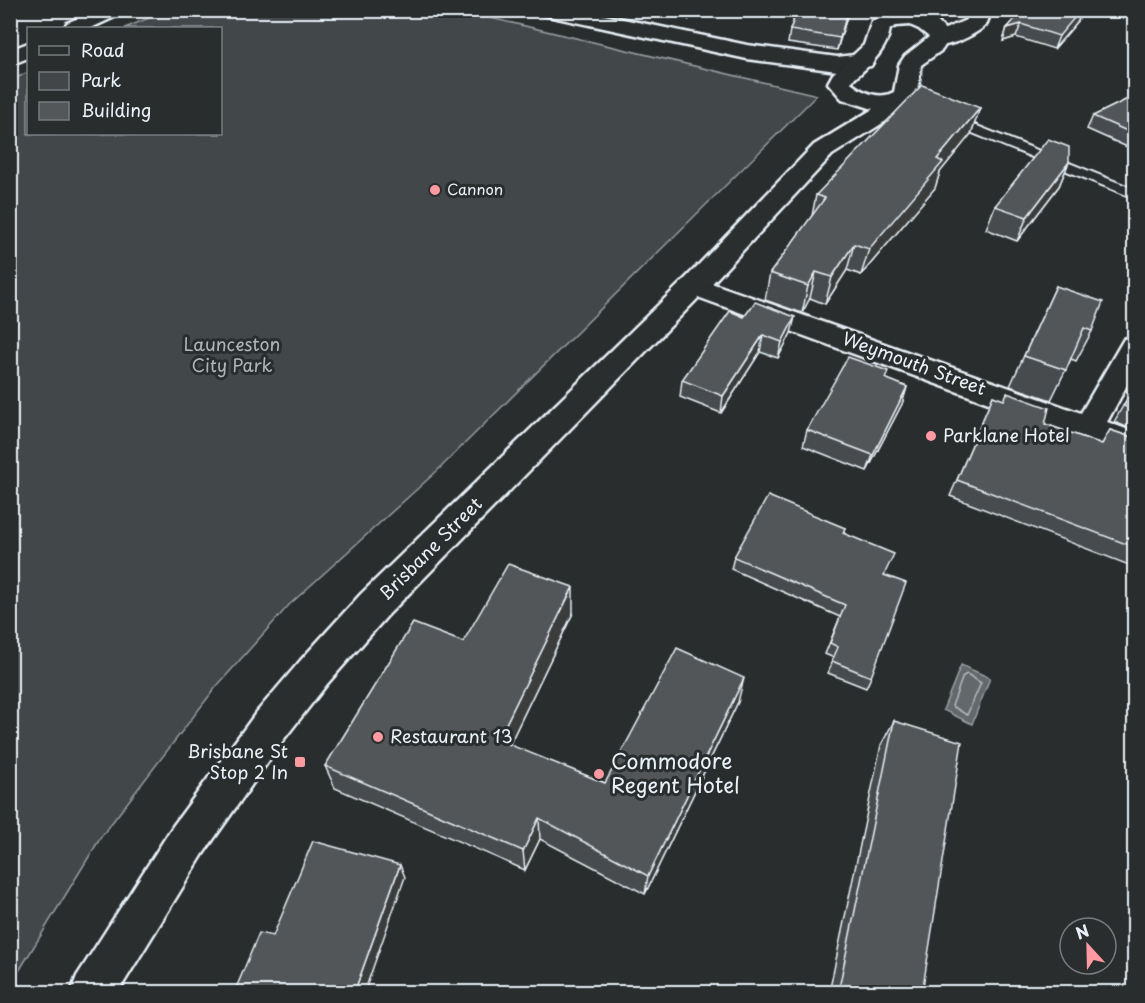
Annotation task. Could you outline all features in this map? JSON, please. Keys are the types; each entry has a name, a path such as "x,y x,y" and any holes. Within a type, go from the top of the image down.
{"main road":[{"path":"77,27 114,10"},
{"path":"548,10 747,52 837,64 863,61"},
{"path":"747,52 838,100 856,97 877,102 906,99 906,77 909,65 928,24 964,10"},
{"path":"838,100 841,79 863,61 877,42 885,18 892,20 905,18 928,24 974,25 979,21 982,10"},
{"path":"10,58 27,50"},
{"name":"Brisbane Street","path":"93,993 133,924 188,840 270,726 314,672 374,605 694,286 824,150 906,99"},
{"name":"Brisbane Street","path":"824,150 838,100"},
{"name":"Weymouth Street","path":"694,286 1134,444"},
{"path":"1089,426 1134,346"}],"lane":[{"path":"939,115 1134,194"}],"green space":[{"name":"Launceston City Park","path":"457,10 817,95 437,471 289,605 216,687 101,837 11,984 11,81 27,73 27,135 222,135 222,27 127,27 165,11"}],"water":[{"path":"961,665 990,678 972,724 943,710"}],"building":[{"path":"797,10 848,10 840,38 790,30"},
{"path":"1023,10 1081,10 1059,36 1021,24 1007,28"},
{"path":"922,85 980,108 937,159 943,162 869,249 854,244 832,277 816,272 808,286 770,273 825,198 816,195"},
{"path":"1134,96 1134,134 1093,116"},
{"path":"1048,139 1069,147 1069,162 1027,217 995,206"},
{"path":"1056,286 1103,302 1092,331 1084,328 1066,370 1024,356"},
{"path":"755,302 795,317 782,342 763,335 723,396 682,380 730,311 744,317"},
{"path":"848,357 888,371 885,378 907,387 873,455 807,430"},
{"path":"1134,387 1134,410 1124,406"},
{"path":"1007,393 1049,408 1045,424 1102,444 1110,430 1134,438 1134,547 957,480 993,396 1004,400"},
{"path":"768,496 845,528 843,533 894,554 884,575 906,583 871,677 832,661 838,647 830,643 845,605 734,557"},
{"path":"508,564 573,587 498,740 605,783 677,648 744,678 648,876 539,818 523,851 325,766 413,623 463,642"},
{"path":"894,721 962,742 922,993 838,993"},
{"path":"313,841 400,865 354,993 234,993 259,933 273,936"}],"place":[{"name":"Cannon","path":"435,190"},
{"name":"Parklane Hotel","path":"931,436"},
{"name":"Restaurant 13","path":"378,737"},
{"name":"Brisbane St Stop 2 In","path":"300,762"},
{"name":"Commodore Regent Hotel","path":"599,774"}]}
